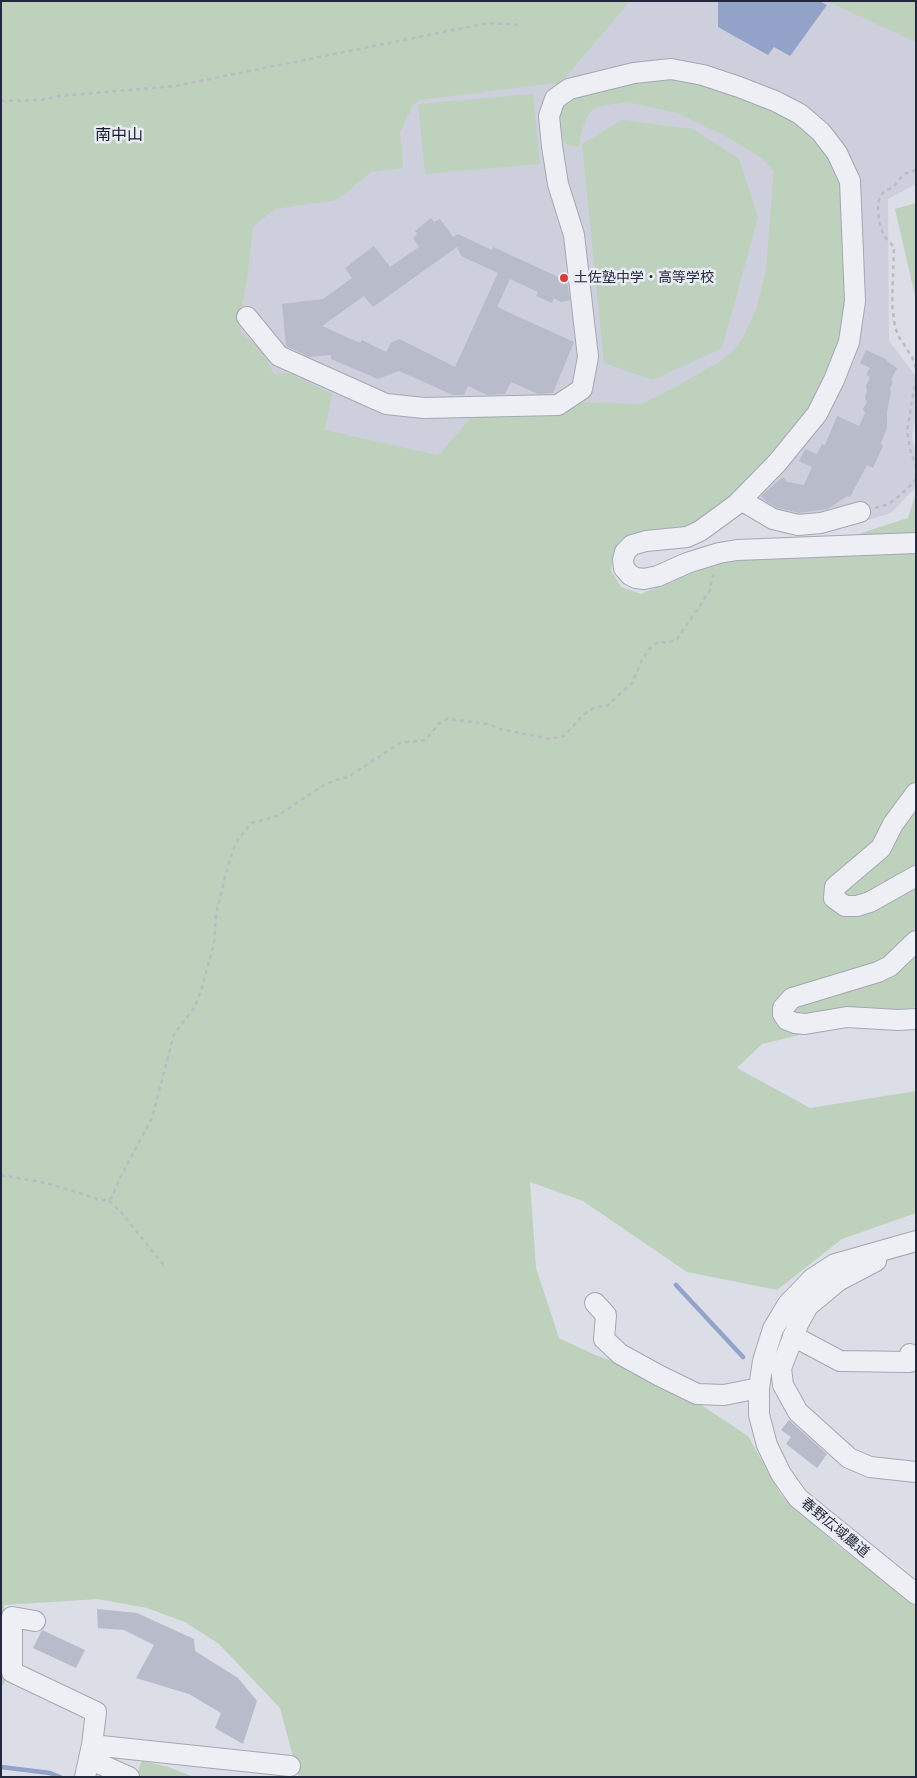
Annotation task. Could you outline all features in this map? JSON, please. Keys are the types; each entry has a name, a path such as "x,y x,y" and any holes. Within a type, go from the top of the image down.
{"street":[{"path":"247,317 279,356 386,404 424,408 558,405 582,389 588,357 574,235 558,184 552,146 549,116 555,99 569,90 634,74 671,69 703,75 739,87 775,101 800,114 821,132 838,154 850,181 855,301 849,342 834,380 816,414 777,463 739,502 700,531 687,538 646,541 632,545 626,552 623,560 624,568 630,575 644,579 658,576 719,552 916,543"},
{"path":"739,502 773,519 798,525 821,523 860,512"},
{"path":"916,793 893,824 881,848 845,876 835,887 834,898 845,906 858,906 870,902 916,876"},
{"path":"916,941 890,966 878,972 792,998 783,1008 783,1014 787,1020 805,1024 847,1017 898,1020 916,1019"},
{"name":"春野広域農道","path":"916,1241 835,1264 812,1279 788,1304 773,1329 762,1361 759,1388 759,1415 767,1445 781,1474 798,1498 916,1594"},
{"path":"891,1247 880,1259 838,1281 808,1306 799,1322 781,1368 784,1385 798,1412 849,1458 870,1467 916,1472"},
{"path":"594,1303 606,1315 604,1339 620,1354 660,1376 697,1394 724,1395 759,1388"},
{"path":"793,1336 840,1361 910,1362 910,1354"},
{"path":"35,1621 12,1617 12,1672 96,1712 89,1760"},
{"path":"89,1760 290,1766"},
{"path":"89,1760 129,1777"}],"path":[{"path":"1,101 42,100 59,96 175,86 488,23 522,25"},
{"path":"916,170 904,174 893,187 885,191 880,196 878,206 879,222 884,236 894,247 892,304 895,327 916,368"},
{"path":"916,378 907,431 916,467"},
{"path":"860,512 889,504 916,478"},
{"path":"1,1176 46,1184 99,1200 108,1200 112,1197 152,1118 174,1034 194,1008 202,989 214,944 216,914 225,877 235,844 251,823 277,816 322,787 335,780 348,777 400,743 424,740 438,724 447,719 488,724 550,739 564,736 583,715 594,708 608,705 632,684 642,660 652,646 658,642 668,642 677,639 711,589 711,582 716,569"},
{"path":"108,1200 120,1211 166,1268"}],"shaded area":[{"name":"土佐塾中学・高等学校","path":"625,1 830,1 916,40 916,184 888,199 889,341 916,376 916,411 912,437 916,452 916,484 914,489 891,513 822,534 791,534 742,514 640,414 441,471 317,441 233,331 248,224 396,129 417,96 559,82"}],"green space":[{"path":"1,1 630,1 559,85 554,83 420,100 413,105 400,132 403,168 371,172 337,200 275,209 253,226 247,279 239,320 241,332 261,350 274,374 290,373 332,394 325,430 436,455 440,454 471,417 564,414 569,406 577,402 641,404 681,384 719,362 733,351 743,338 757,307 766,269 774,171 760,157 724,135 677,113 627,102 601,106 592,110 582,129 579,147 572,146 566,144 561,138 558,117 564,103 573,98 625,83 682,79 737,96 778,112 804,127 830,155 841,181 845,315 840,340 812,406 800,424 739,490 692,527 631,534 626,537 619,542 614,554 611,570 621,587 641,594 705,567 737,560 785,558 908,518 916,493 916,1007 762,1044 737,1068 810,1108 916,1091 916,1213 842,1239 777,1290 687,1272 583,1201 530,1182 536,1268 559,1338 595,1355 640,1370 692,1399 748,1436 781,1495 836,1544 916,1606 916,1777 300,1777 280,1708 219,1644 185,1622 147,1608 98,1599 4,1605 5,1682 1,1688"},
{"path":"826,1 916,1 916,42"},
{"path":"533,94 540,164 425,174 418,104"},
{"path":"622,120 693,129 739,159 758,217 722,348 653,380 604,363 582,144"},
{"path":"916,203 916,300 895,209"},
{"path":"142,1761 168,1767 194,1777 138,1777 136,1775"}],"water":[{"path":"718,1 819,1 827,5 790,56 774,47 768,55 718,27"}],"building":[{"path":"431,218 434,222 440,219 453,237 458,234 492,250 493,247 567,281 570,300 561,302 554,298 552,303 536,296 538,292 510,279 497,307 574,342 553,393 538,394 511,382 505,394 487,395 468,386 464,395 453,395 399,371 378,379 331,359 331,355 309,357 286,346 282,304 323,299 352,278 345,268 374,246 390,267 419,247 413,238 417,234 415,231","holes":["457,247 461,256 498,273 455,367 399,339 391,343 386,352 362,340 360,343 322,326 364,296 373,307"]},
{"path":"866,350 886,359 897,368 891,380 893,381 887,411 887,428 881,443 883,446 873,468 867,465 850,497 847,496 828,509 799,513 778,508 767,502 761,496 783,477 788,483 804,485 812,467 799,461 805,449 817,454 822,444 825,445 837,416 859,426 865,413 863,409 867,402 865,397 866,386 870,377 866,375 870,368 860,363"},
{"path":"789,1420 827,1454 817,1468 786,1444 791,1437 781,1430"},
{"path":"97,1609 137,1613 194,1639 195,1651 238,1678 257,1701 243,1744 215,1728 221,1713 189,1694 136,1678 154,1645 124,1630 98,1628"},
{"path":"42,1630 85,1650 76,1668 33,1648"}],"waterway":[{"path":"676,1285 743,1357"},
{"path":"1,1767 50,1773 60,1777"}],"place":[{"name":"土佐塾中学・高等学校","path":"564,278"}],"district":[{"name":"南中山","path":"119,135"}]}
